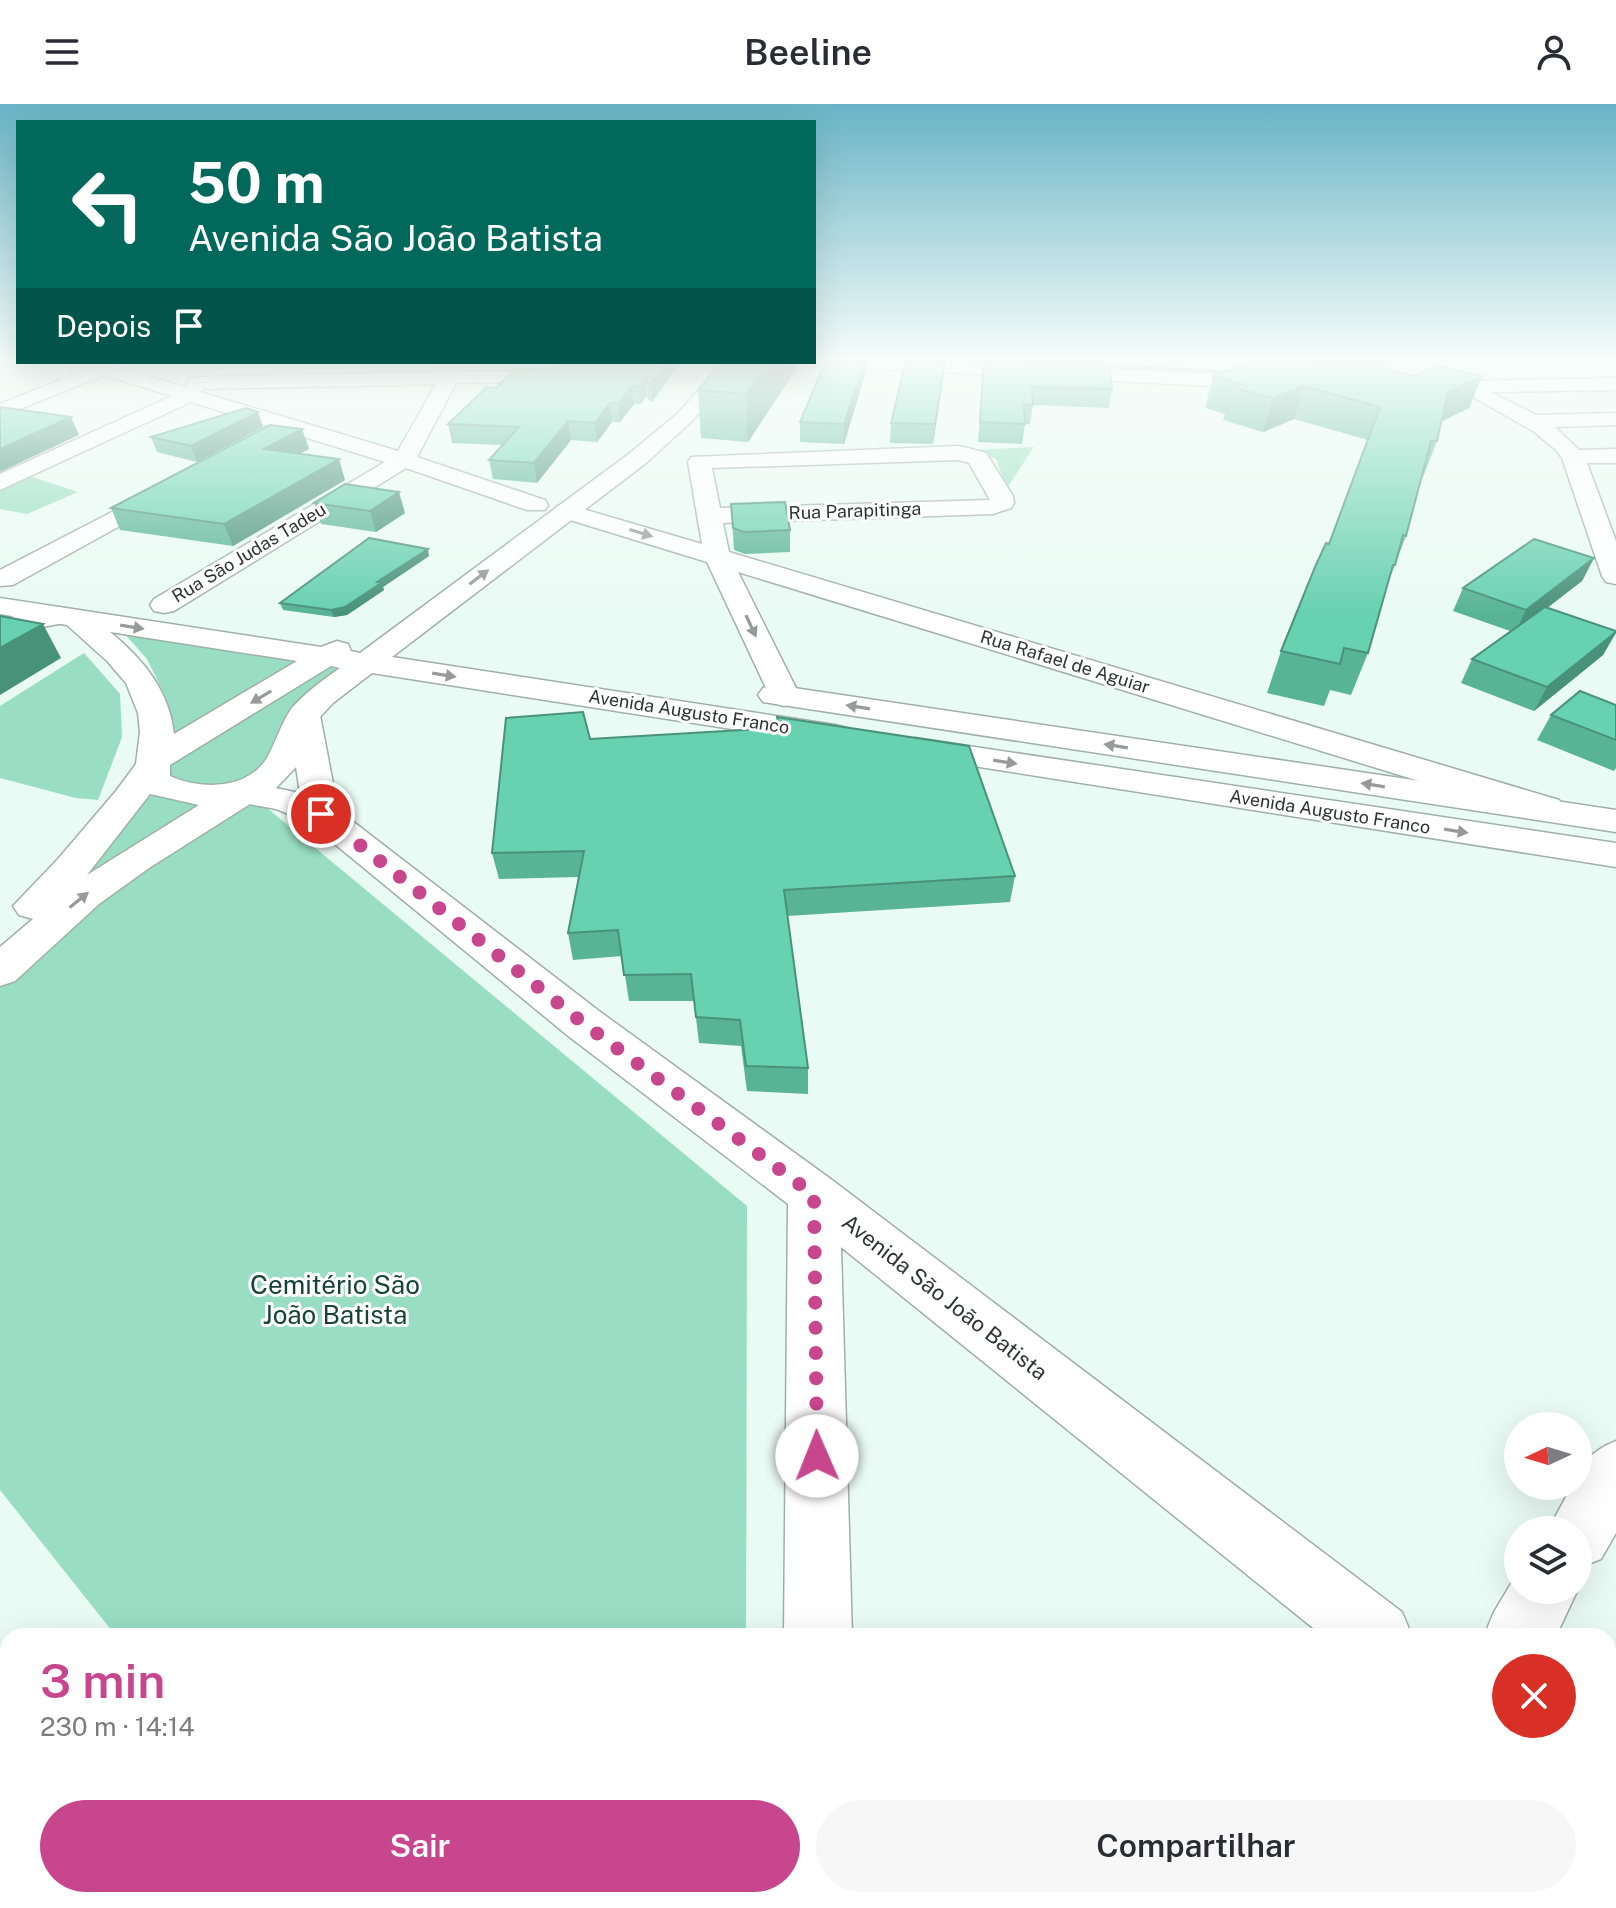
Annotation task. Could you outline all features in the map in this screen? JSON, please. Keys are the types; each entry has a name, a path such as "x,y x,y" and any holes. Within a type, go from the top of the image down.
{"street":[{"path":"0,483 80,444"},
{"name":"Rua Rafael de Aguiar","path":"347,444 1563,813"},
{"name":"Rua São Judas Tadeu","path":"164,605 404,460 413,444"},
{"path":"572,480 620,444"},
{"path":"414,594 550,504 638,458 649,444"},
{"path":"1563,444 1573,457 1616,576"},
{"name":"Rua Parapitinga","path":"960,453 978,458 1002,503 993,507 708,516 699,462 706,461 960,453"},
{"path":"1573,457 1616,456"},
{"path":"1,588 191,478"},
{"path":"0,971 85,895 135,860 246,793 280,766 304,715 362,649 395,642 550,504"},
{"path":"708,516 717,556 784,696"},
{"name":"Avenida Augusto Franco","path":"1,588 164,605 362,649 1616,855"},
{"name":"Avenida Augusto Franco","path":"1,588 67,617 328,657 362,649"},
{"path":"0,632 25,621 67,617 119,655 152,697 156,710 158,738 150,767"},
{"name":"Avenida Augusto Franco","path":"395,642 784,696 1616,821"},
{"path":"0,938 72,868 129,799 150,767 168,750 328,657"},
{"path":"304,715 321,814"},
{"name":"Avenida São João Batista","path":"150,767 154,782 170,791 246,793 285,800 321,814 583,1023 814,1195 1368,1628"},
{"path":"814,1195 818,1628"},
{"path":"1590,1516 1616,1472"},
{"path":"1523,1628 1537,1604"}],"green space":[{"path":"1034,447 1007,488 996,459 971,450"},
{"path":"29,476 78,492 27,514 0,509 0,490"},
{"path":"124,633 301,663 167,743 167,700 147,659"},
{"path":"84,653 120,694 122,737 98,800 76,798 0,778 0,706"},
{"path":"321,666 343,670 259,773 231,784 207,787 174,781 169,775 167,760 218,730 239,724"},
{"path":"147,792 223,799 0,952 78,879"},
{"name":"Cemitério São João Batista","path":"261,803 747,1206 746,1628 110,1628 0,1490 0,988 81,913 234,811"}],"building":[{"path":"233,444 273,444 264,449 339,459 224,524 111,508"},
{"path":"503,444 549,444 534,463 489,460"},
{"path":"1366,444 1430,444 1406,536 1403,535 1393,565 1368,653 1344,648 1340,664 1281,651 1315,567 1326,543 1329,544"},
{"path":"345,484 399,492 370,511 314,503"},
{"path":"785,502 790,530 744,532 733,528 731,504"},
{"path":"369,538 428,549 345,607 331,610 280,603"},
{"path":"1534,539 1594,558 1526,610 1463,588"},
{"path":"1545,607 1616,632 1547,687 1472,659"},
{"path":"0,616 43,624 0,648"},
{"path":"1580,691 1616,705 1616,740 1551,715"},
{"path":"583,712 590,739 779,728 777,717 969,746 1015,876 784,890 808,1068 746,1066 740,1020 696,1017 691,974 624,975 618,930 568,933 584,851 492,853 506,718"}],"route":[{"path":"321,814 583,1023 814,1195 817,1456"}]}
